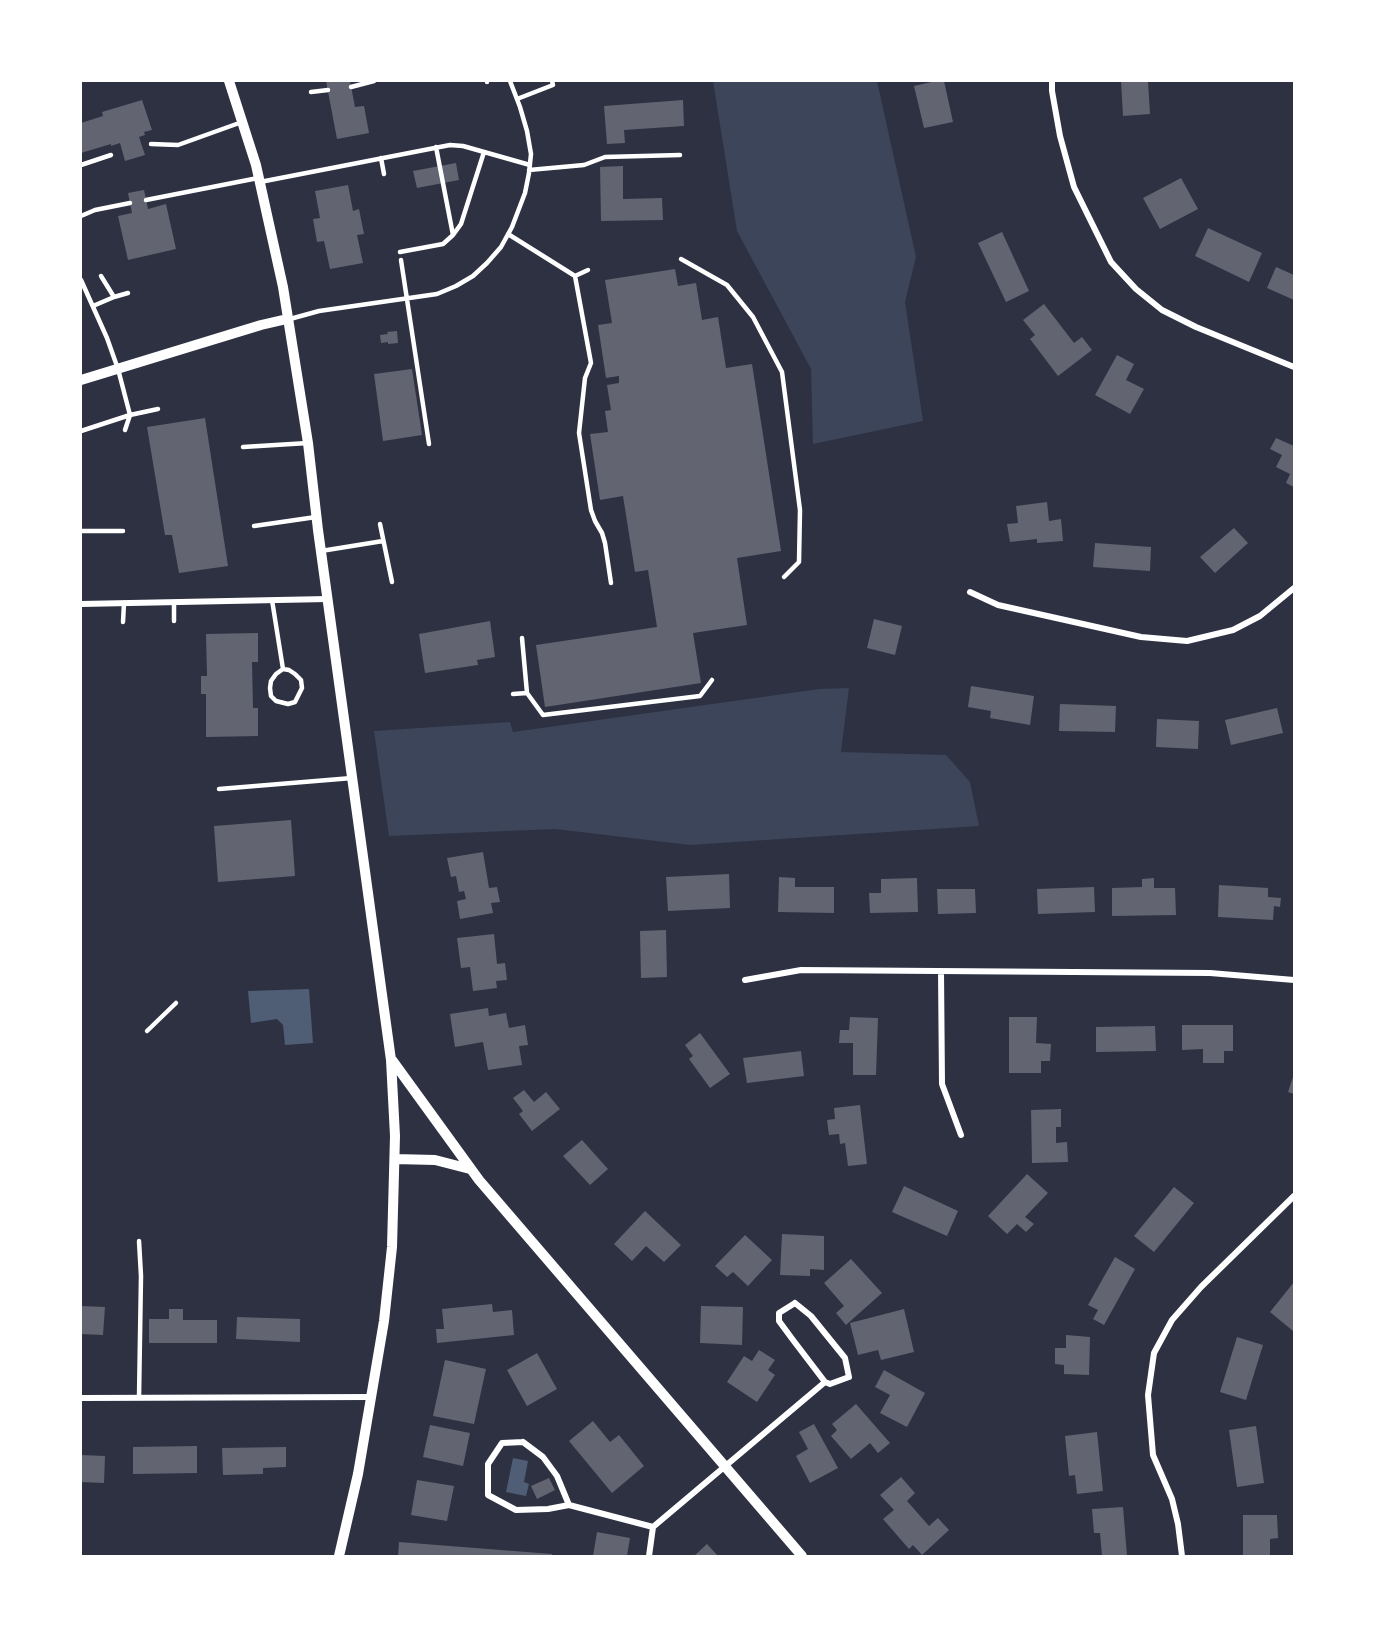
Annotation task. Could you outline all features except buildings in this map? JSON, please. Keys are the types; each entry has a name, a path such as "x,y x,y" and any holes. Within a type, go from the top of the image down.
{"street":[{"path":"229,81 259,179 283,287 308,443 327,599 392,1060 395,1159 392,1247 384,1320 358,1474 339,1556"},
{"path":"1053,81 1052,91 1060,136 1074,187 1111,262 1136,289 1162,310 1196,327 1294,367"},
{"path":"81,380 287,319"},
{"path":"970,592 998,605 1141,637 1187,641 1233,630 1260,616 1294,588"},
{"path":"81,604 327,599"},
{"path":"745,980 801,970 1210,973 1294,980"},
{"path":"941,971 942,1084 961,1134"},
{"path":"392,1060 471,1169 802,1556"},
{"path":"395,1159 435,1160 471,1169"},
{"path":"1182,1556 1179,1524 1172,1499 1153,1455 1148,1395 1154,1353 1172,1320 1294,1196"},
{"path":"795,1303 811,1316 845,1358 849,1377 830,1384 825,1382 780,1321 779,1313 795,1303"},
{"path":"649,1556 653,1527 825,1382"},
{"path":"81,1398 371,1397"},
{"path":"569,1505 557,1476 543,1457 523,1442 502,1443 488,1464 488,1495 516,1510 548,1509 569,1505 653,1527"}],"lane":[{"path":"351,87 374,81"},
{"path":"287,319 319,311 437,294 473,276 487,263 501,247 508,234 525,193 530,168 531,154 527,131 510,81"},
{"path":"517,99 554,82"},
{"path":"311,92 328,90"},
{"path":"151,144 178,145 242,122"},
{"path":"146,200 456,145 530,168 584,165 605,157 680,155"},
{"path":"436,147 453,236"},
{"path":"400,252 443,244 453,236 461,224 484,152"},
{"path":"81,165 111,155"},
{"path":"381,158 384,174"},
{"path":"81,216 95,210 130,203"},
{"path":"508,234 575,276 591,363 585,378 579,433 591,510 605,543 611,583"},
{"path":"681,259 727,285 753,317 782,372 800,510 799,562 784,577"},
{"path":"401,260 429,444"},
{"path":"575,276 588,270"},
{"path":"101,276 114,297"},
{"path":"81,280 118,369 130,415 126,430"},
{"path":"93,306 128,293"},
{"path":"81,431 130,415 158,409"},
{"path":"243,447 308,443"},
{"path":"254,526 316,516"},
{"path":"381,524 392,582"},
{"path":"81,531 123,531"},
{"path":"321,551 383,541"},
{"path":"272,600 283,669"},
{"path":"174,602 174,621"},
{"path":"123,622 124,603"},
{"path":"522,638 527,693 543,715 700,696 712,680"},
{"path":"283,669 289,670 301,680 302,688 295,702 276,701 271,696 271,681 283,669"},
{"path":"513,694 527,693"},
{"path":"219,789 352,778"},
{"path":"147,1031 176,1003"},
{"path":"139,1241 141,1276 139,1398"}],"shaded area":[{"path":"713,81 877,81 916,257 905,302 923,421 813,444 811,369 737,231"},
{"path":"849,688 841,752 946,755 970,782 979,826 690,845 555,829 389,836 374,731 510,722 513,732 819,689"},
{"path":"309,989 313,1043 285,1045 283,1025 277,1019 251,1023 248,991"},
{"path":"513,1458 528,1461 524,1482 529,1484 526,1496 506,1492"}]}
